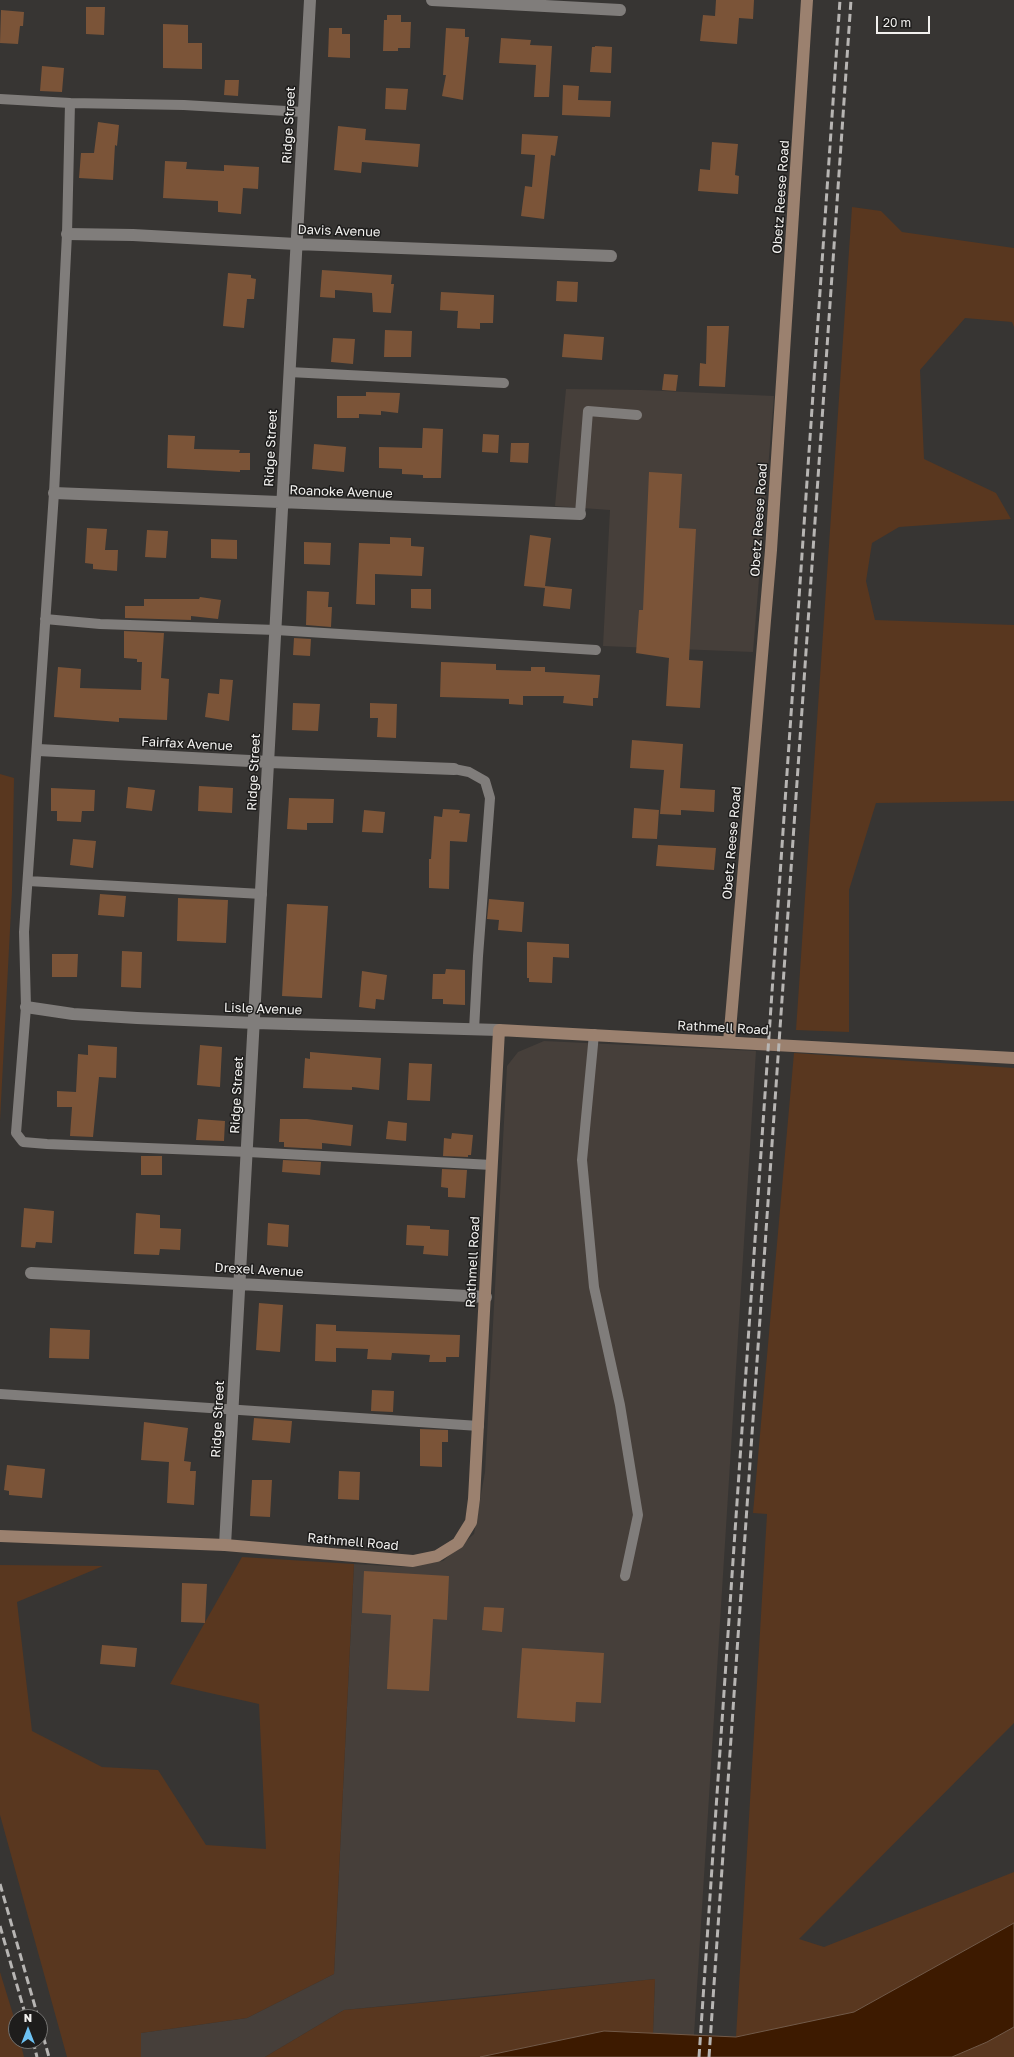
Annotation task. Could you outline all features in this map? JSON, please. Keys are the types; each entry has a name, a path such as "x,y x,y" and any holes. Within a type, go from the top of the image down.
{"street":[{"name":"Ridge Street","path":"225,1545 248,1152 310,0"},
{"path":"432,0 620,10"},
{"name":"Obetz Reese Road","path":"729,1042 771,550 807,0"},
{"name":"Davis Avenue","path":"67,234 133,235 296,244 611,256"},
{"name":"Roanoke Avenue","path":"54,494 282,504 580,514"},
{"name":"Fairfax Avenue","path":"38,750 269,762 454,769"},
{"name":"Lisle Avenue","path":"26,1007 73,1014 255,1023 499,1030"},
{"name":"Rathmell Road","path":"0,1536 225,1545 413,1561 437,1556 448,1551 458,1543 471,1522 474,1499 486,1297 499,1030 1014,1058"},
{"name":"Drexel Avenue","path":"31,1272 486,1297"}],"lane":[{"path":"0,99 70,103 184,105 304,112"},
{"path":"70,103 67,234 54,494 38,750 24,932 26,1007 16,1133 24,1142 492,1165"},
{"path":"289,372 504,383"},
{"path":"580,514 588,411 637,415"},
{"path":"45,620 100,624 276,630 596,650"},
{"path":"454,769 469,772 484,781 490,798 474,1030"},
{"path":"28,881 262,894"},
{"path":"594,1034 582,1160 594,1287 620,1405 638,1515 624,1576"},
{"path":"0,1394 479,1426"}],"shaded area":[{"path":"852,207 881,211 902,232 1014,248 1014,327 1012,322 965,318 920,370 924,459 996,493 1011,519 899,527 872,543 866,581 875,620 1014,625 1014,801 876,803 849,890 849,1032 796,1030"},
{"path":"566,389 642,390 774,396 753,652 603,646 610,510 555,506"},
{"path":"0,774 14,778 12,891 0,1121"},
{"path":"544,1041 756,1051 694,2035 653,2034 655,1979 344,2010 265,2057 141,2057 141,2033 247,2018 334,1974 354,1564 404,1567 443,1561 474,1534 485,1472 507,1066 518,1052"},
{"path":"794,1053 1014,1068 1014,1723 799,1939 824,1947 1014,1872 1014,1923 854,2012 736,2037 767,1514 753,1513"},
{"path":"242,1557 354,1564 334,1974 247,2018 141,2033 141,2057 67,2057 0,1815 0,1565 103,1566 17,1602 32,1731 102,1767 158,1770 206,1845 266,1849 259,1704 170,1684"},
{"path":"1014,1923 1014,2027 987,2042 952,2057 480,2057 604,2031 736,2037 854,2012"},
{"path":"0,1972 11,2009 8,2009 8,2049 22,2049 24,2057 0,2057"},
{"path":"655,1979 653,2034 604,2031 480,2057 265,2057 344,2010"},
{"path":"1014,2027 1014,2057 952,2057 987,2042"}],"building":[{"path":"716,0 754,0 753,19 739,18 737,44 700,41 703,15 715,16"},
{"path":"86,7 105,7 104,35 86,34"},
{"path":"1,10 24,12 23,26 20,26 18,44 0,43"},
{"path":"387,15 401,15 401,22 411,22 410,48 398,48 398,51 383,51 384,20 387,20"},
{"path":"163,24 188,25 188,43 202,43 202,69 163,68"},
{"path":"329,28 342,28 342,34 350,34 350,58 328,57"},
{"path":"446,28 465,29 465,37 469,37 463,100 442,96 446,75 443,75"},
{"path":"501,38 531,40 530,45 552,46 549,97 534,97 536,65 499,63"},
{"path":"592,47 612,47 611,73 590,72"},
{"path":"42,66 64,68 62,92 40,91"},
{"path":"225,80 239,80 238,96 224,95"},
{"path":"563,85 579,86 578,100 611,101 610,117 562,115"},
{"path":"386,88 408,89 406,110 385,109"},
{"path":"98,122 119,125 117,146 115,145 113,180 79,178 81,153 94,153"},
{"path":"338,126 366,129 365,140 420,144 418,167 362,162 361,173 334,170"},
{"path":"522,134 558,136 555,156 551,155 544,219 521,216 525,186 532,187 535,155 521,154"},
{"path":"712,142 738,144 735,175 739,176 738,194 698,191 700,169 710,170"},
{"path":"165,161 187,162 186,169 224,171 224,165 259,167 258,189 243,188 241,214 218,212 218,201 163,198"},
{"path":"322,270 392,275 391,284 394,284 391,313 373,312 372,293 335,290 335,298 320,297"},
{"path":"228,273 251,275 251,278 256,279 254,299 247,299 244,328 223,326"},
{"path":"557,281 578,282 577,302 556,301"},
{"path":"441,292 494,295 493,323 480,323 480,329 457,328 458,311 440,310"},
{"path":"707,326 729,326 725,387 699,386 700,363 706,364"},
{"path":"385,330 412,331 411,357 384,357"},
{"path":"564,334 604,337 602,360 562,357"},
{"path":"333,338 355,339 353,364 331,362"},
{"path":"664,374 678,375 676,391 662,390"},
{"path":"366,392 400,393 398,413 381,411 381,415 359,414 359,418 337,418 337,396 366,396"},
{"path":"423,428 443,429 441,478 423,478 423,475 402,474 402,469 379,468 379,447 422,448"},
{"path":"483,434 499,435 498,453 482,452"},
{"path":"168,435 195,436 194,449 240,450 239,453 250,453 250,470 240,470 240,472 167,468"},
{"path":"511,443 529,443 528,463 510,462"},
{"path":"314,444 346,447 344,472 312,469"},
{"path":"649,472 682,474 679,528 696,529 689,660 703,661 700,708 666,706 669,658 636,653 639,610 643,610"},
{"path":"87,528 107,529 105,550 118,550 117,571 93,569 93,564 85,563"},
{"path":"147,530 168,531 166,558 145,557"},
{"path":"530,535 551,538 545,586 572,589 570,609 543,606 545,588 524,586"},
{"path":"390,537 411,538 411,546 424,547 422,576 375,574 375,605 356,604 359,543 390,544"},
{"path":"211,539 237,540 237,559 211,558"},
{"path":"304,542 331,543 330,565 304,564"},
{"path":"411,589 431,589 431,609 411,608"},
{"path":"307,591 329,592 328,607 332,607 331,627 306,625"},
{"path":"200,597 221,600 218,619 191,616 191,620 125,618 125,606 144,606 144,599 199,599"},
{"path":"124,631 164,633 161,678 169,679 167,720 119,718 119,722 54,717 58,667 81,669 80,688 141,690 142,662 137,662 137,659 124,658"},
{"path":"294,638 311,639 310,656 293,655"},
{"path":"441,662 496,664 496,670 531,671 531,667 545,667 545,672 600,675 598,698 593,698 593,706 563,703 564,696 523,696 523,705 509,704 509,699 440,697"},
{"path":"220,679 233,680 229,721 205,717 208,693 219,694"},
{"path":"293,703 320,704 318,731 292,730"},
{"path":"370,703 397,704 396,738 377,737 378,718 370,718"},
{"path":"632,740 683,744 680,788 715,790 714,812 681,810 681,815 660,814 664,770 630,768"},
{"path":"199,786 233,788 232,813 198,811"},
{"path":"128,787 155,790 152,811 126,808"},
{"path":"51,788 95,790 94,811 82,811 81,822 57,821 57,811 51,811"},
{"path":"289,798 334,799 333,823 307,823 307,830 287,829"},
{"path":"634,808 659,810 657,839 632,838"},
{"path":"443,809 460,810 459,813 470,814 467,842 450,841 449,889 429,888 429,859 431,859 434,816 442,817"},
{"path":"364,810 385,812 383,833 362,832"},
{"path":"73,839 96,841 93,868 70,865"},
{"path":"658,845 716,848 714,870 656,866"},
{"path":"100,894 126,896 124,917 98,915"},
{"path":"178,898 228,900 226,943 177,941"},
{"path":"489,899 524,902 522,932 498,930 499,920 487,919"},
{"path":"287,904 328,906 322,998 282,996"},
{"path":"527,942 569,944 569,958 553,957 552,983 529,982 529,978 527,978"},
{"path":"122,951 142,952 141,988 121,987"},
{"path":"52,954 78,954 77,977 52,977"},
{"path":"446,969 465,970 465,1005 443,1004 443,999 432,999 433,974 445,974"},
{"path":"362,971 387,975 384,1000 376,999 375,1009 359,1007"},
{"path":"88,1045 117,1047 116,1078 99,1077 93,1137 70,1136 72,1107 57,1107 57,1091 76,1092 78,1054 88,1055"},
{"path":"200,1045 222,1047 220,1087 197,1085"},
{"path":"310,1052 381,1058 379,1090 352,1087 352,1090 303,1088 305,1058 310,1059"},
{"path":"409,1063 432,1064 430,1101 407,1100"},
{"path":"198,1119 225,1121 224,1141 196,1140"},
{"path":"280,1119 307,1119 353,1125 351,1146 322,1143 322,1149 284,1147 284,1142 279,1142"},
{"path":"388,1121 407,1123 406,1141 386,1139"},
{"path":"452,1133 473,1135 471,1155 468,1155 468,1157 443,1156 444,1138 451,1139"},
{"path":"141,1156 162,1156 162,1175 141,1175"},
{"path":"283,1160 321,1162 320,1175 282,1172"},
{"path":"442,1169 467,1170 465,1198 448,1197 448,1188 441,1187"},
{"path":"24,1208 54,1211 52,1243 36,1242 35,1248 21,1247"},
{"path":"136,1213 160,1215 160,1228 181,1229 180,1250 160,1249 159,1255 134,1254"},
{"path":"268,1223 289,1225 288,1247 267,1245"},
{"path":"407,1225 430,1226 430,1229 449,1230 448,1256 423,1254 424,1246 406,1245"},
{"path":"259,1303 283,1305 280,1352 256,1350"},
{"path":"316,1324 336,1325 336,1331 460,1335 459,1357 446,1357 446,1362 429,1362 430,1355 392,1353 391,1360 367,1359 368,1349 336,1348 336,1362 315,1361"},
{"path":"50,1328 90,1330 89,1359 49,1358"},
{"path":"372,1390 394,1391 393,1412 371,1411"},
{"path":"254,1418 292,1421 290,1443 252,1440"},
{"path":"144,1422 188,1428 184,1461 191,1462 190,1471 196,1471 194,1505 167,1503 169,1462 141,1460"},
{"path":"420,1429 448,1430 448,1442 442,1442 442,1467 420,1466"},
{"path":"7,1465 45,1469 42,1498 9,1495 9,1491 4,1490"},
{"path":"339,1471 360,1472 359,1500 338,1499"},
{"path":"252,1480 272,1480 270,1517 250,1516"},
{"path":"364,1571 449,1576 447,1620 433,1619 429,1691 387,1689 391,1615 362,1613"},
{"path":"182,1583 207,1584 205,1623 181,1622"},
{"path":"484,1607 504,1608 502,1632 482,1630"},
{"path":"102,1645 137,1648 135,1667 100,1664"},
{"path":"522,1648 604,1653 601,1703 576,1702 575,1722 517,1718"}],"railway":[{"path":"699,2057 840,0"},
{"path":"709,2057 851,0"},
{"path":"0,1884 36,2009"},
{"path":"0,1926 24,2009"},
{"path":"35,2049 37,2057"},
{"path":"47,2049 49,2057"}]}
